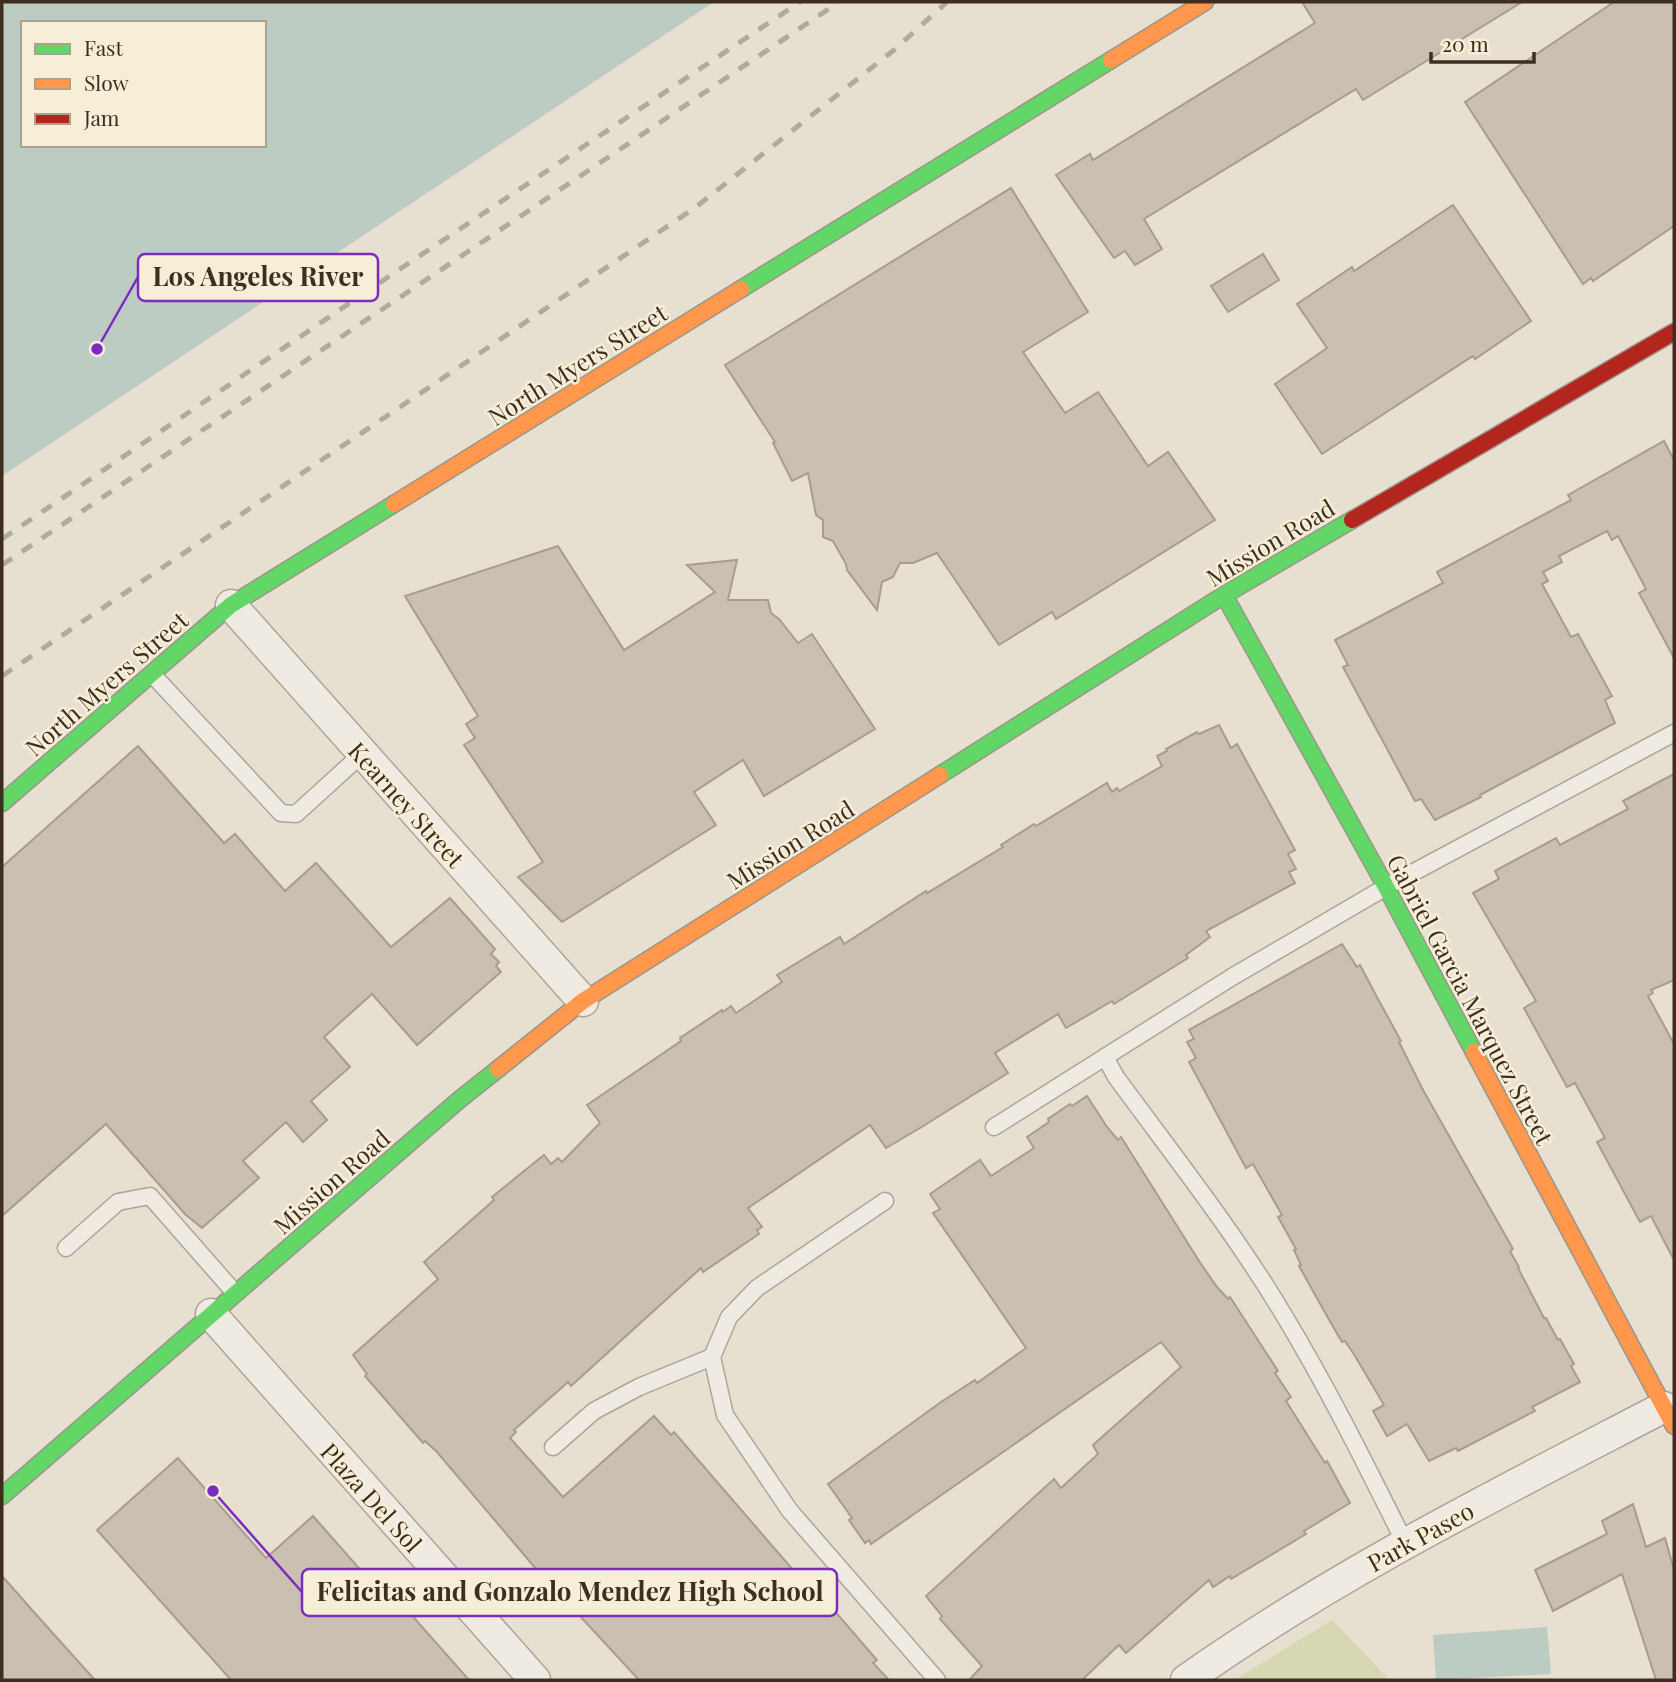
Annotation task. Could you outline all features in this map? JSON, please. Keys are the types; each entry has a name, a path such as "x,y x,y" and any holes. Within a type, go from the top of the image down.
{"street":[{"name":"North Myers Street","path":"2,803 231,606 1205,2"},
{"name":"Mission Road","path":"2,1496 459,1100 583,1001 1224,595 1674,331"},
{"name":"Gabriel Garcia Marquez Street","path":"1224,595 1671,1411"},
{"name":"Kearney Street","path":"231,606 583,1001"},
{"name":"Plaza Del Sol","path":"211,1314 535,1680"},
{"name":"Park Paseo","path":"1186,1680 1249,1637 1405,1543 1671,1411"}],"lane":[{"path":"152,674 281,813 296,814 362,754"},
{"path":"995,1127 1232,977 1386,887 1674,733"},
{"path":"1105,1057 1116,1077 1217,1214 1285,1316 1338,1410 1405,1543"},
{"path":"66,1248 118,1202 150,1196 235,1293"},
{"path":"885,1201 757,1288 729,1317 712,1357 725,1415 790,1511 937,1680"},
{"path":"553,1447 594,1411 639,1387 712,1357"}],"green space":[{"path":"1332,1620 1390,1680 1235,1680 1239,1677"}],"shaded area":[{"path":"2,2 714,2 2,476"},
{"path":"1547,1627 1551,1674 1436,1680 1433,1635"}],"building":[{"path":"1302,2 1522,2 1363,100 1356,89 1144,219 1162,249 1135,265 1125,251 1114,258 1056,175 1090,154 1093,160 1315,23"},
{"path":"1614,2 1674,2 1674,226 1593,281 1591,278 1583,284 1465,102"},
{"path":"1011,188 1088,312 1023,352 1065,413 1098,392 1148,466 1168,452 1215,520 1056,619 1052,612 999,645 937,553 913,563 900,563 893,577 882,582 877,610 847,570 833,541 823,537 823,520 816,515 808,473 792,481 773,443 775,442 725,365"},
{"path":"1453,205 1531,321 1322,454 1275,384 1327,348 1297,304 1352,267 1354,271"},
{"path":"1263,254 1279,280 1228,312 1211,286"},
{"path":"1664,441 1674,460 1674,658 1639,593 1646,589 1618,536 1612,540 1607,531 1559,556 1562,562 1543,572 1548,581 1542,584 1571,637 1578,634 1612,696 1605,700 1615,723 1435,820 1421,799 1415,801 1343,667 1348,665 1335,640 1443,583 1437,572 1571,500 1568,495"},
{"path":"558,546 624,650 715,592 687,565 737,560 728,600 768,600 771,613 798,643 812,634 875,729 764,796 743,760 694,792 716,825 562,922 518,877 543,862 464,745 475,738 466,724 478,716 405,596"},
{"path":"1219,725 1231,748 1237,744 1295,850 1288,854 1296,869 1289,872 1295,883 1206,931 1210,937 1186,955 1188,958 1114,1004 1112,1001 1066,1028 1058,1014 995,1053 1008,1073 920,1128 886,1148 870,1125 748,1208 762,1227 757,1230 759,1234 703,1272 701,1268 571,1386 568,1382 514,1430 516,1432 510,1438 563,1497 654,1416 671,1435 674,1432 806,1585 818,1596 820,1594 877,1660 873,1663 889,1680 639,1680 553,1589 437,1452 425,1441 423,1443 365,1376 367,1374 353,1355 438,1279 424,1262 494,1200 492,1197 544,1155 551,1164 558,1158 562,1162 600,1123 587,1105 722,1010 723,1012 731,1006 736,1013 782,982 777,975 840,937 844,944 926,891 927,893 1003,847 1001,845 1034,824 1036,826 1107,783 1112,792 1117,788 1119,791 1162,766 1157,756 1167,751 1166,749 1197,732 1199,734"},
{"path":"138,746 224,843 235,834 285,891 316,863 391,947 450,898 495,949 491,954 499,962 496,966 501,972 417,1045 372,994 324,1037 350,1067 311,1101 327,1120 303,1142 286,1122 243,1161 259,1178 202,1228 185,1214 106,1124 2,1216 2,867"},
{"path":"1674,774 1674,980 1651,990 1653,993 1648,996 1674,1044 1674,1260 1651,1216 1640,1222 1597,1142 1605,1138 1575,1083 1567,1087 1524,1008 1536,1001 1473,893 1499,879 1495,871 1556,838 1560,845 1628,809 1623,801"},
{"path":"1342,944 1357,967 1360,965 1401,1041 1399,1042 1423,1090 1513,1249 1510,1251 1544,1318 1574,1364 1571,1366 1580,1382 1532,1407 1535,1411 1458,1451 1456,1448 1429,1461 1407,1424 1387,1436 1373,1411 1384,1405 1355,1356 1345,1341 1342,1342 1328,1318 1299,1266 1301,1265 1294,1250 1296,1249 1278,1217 1282,1215 1253,1164 1246,1168 1189,1062 1196,1058 1187,1042 1194,1039 1189,1030"},
{"path":"1087,1096 1107,1127 1118,1140 1121,1137 1201,1264 1217,1287 1228,1299 1230,1297 1278,1371 1275,1373 1291,1397 1286,1401 1325,1463 1327,1461 1350,1503 1304,1531 1306,1534 1231,1579 1230,1576 1213,1587 1209,1580 1126,1653 1119,1645 1082,1680 969,1680 982,1666 940,1619 942,1616 926,1596 1054,1479 1061,1488 1098,1454 1093,1445 1181,1367 1161,1342 871,1544 869,1540 865,1543 849,1520 852,1518 828,1484 941,1402 975,1380 977,1383 1026,1348 933,1213 940,1209 930,1194 980,1160 991,1176 1034,1148 1027,1137 1049,1122 1048,1119"},
{"path":"178,1458 266,1558 313,1516 379,1591 386,1586 469,1680 231,1680 97,1530"},
{"path":"1633,1504 1646,1547 1665,1538 1674,1570 1674,1680 1656,1680 1622,1574 1553,1611 1535,1570 1607,1534 1602,1521"},
{"path":"2,1576 49,1629 95,1680 2,1680"}],"railway":[{"path":"2,539 800,2"},
{"path":"2,565 839,2"},
{"path":"2,676 696,207 894,50 947,2"}],"traffic: fast":[{"path":"741,289 1111,60"},
{"path":"2,803 231,605 394,504"},
{"path":"940,775 1224,595 1352,520"},
{"path":"1224,595 1474,1052"},
{"path":"2,1496 498,1069"}],"traffic: slow":[{"path":"1111,60 1205,2"},
{"path":"394,504 741,289"},
{"path":"498,1069 583,1001 940,775"},
{"path":"1474,1052 1674,1426"}],"traffic: jam":[{"path":"1352,520 1674,332"}],"place":[{"name":"Los Angeles River","path":"97,349"},
{"name":"Felicitas and Gonzalo Mendez High School","path":"213,1491"}]}
